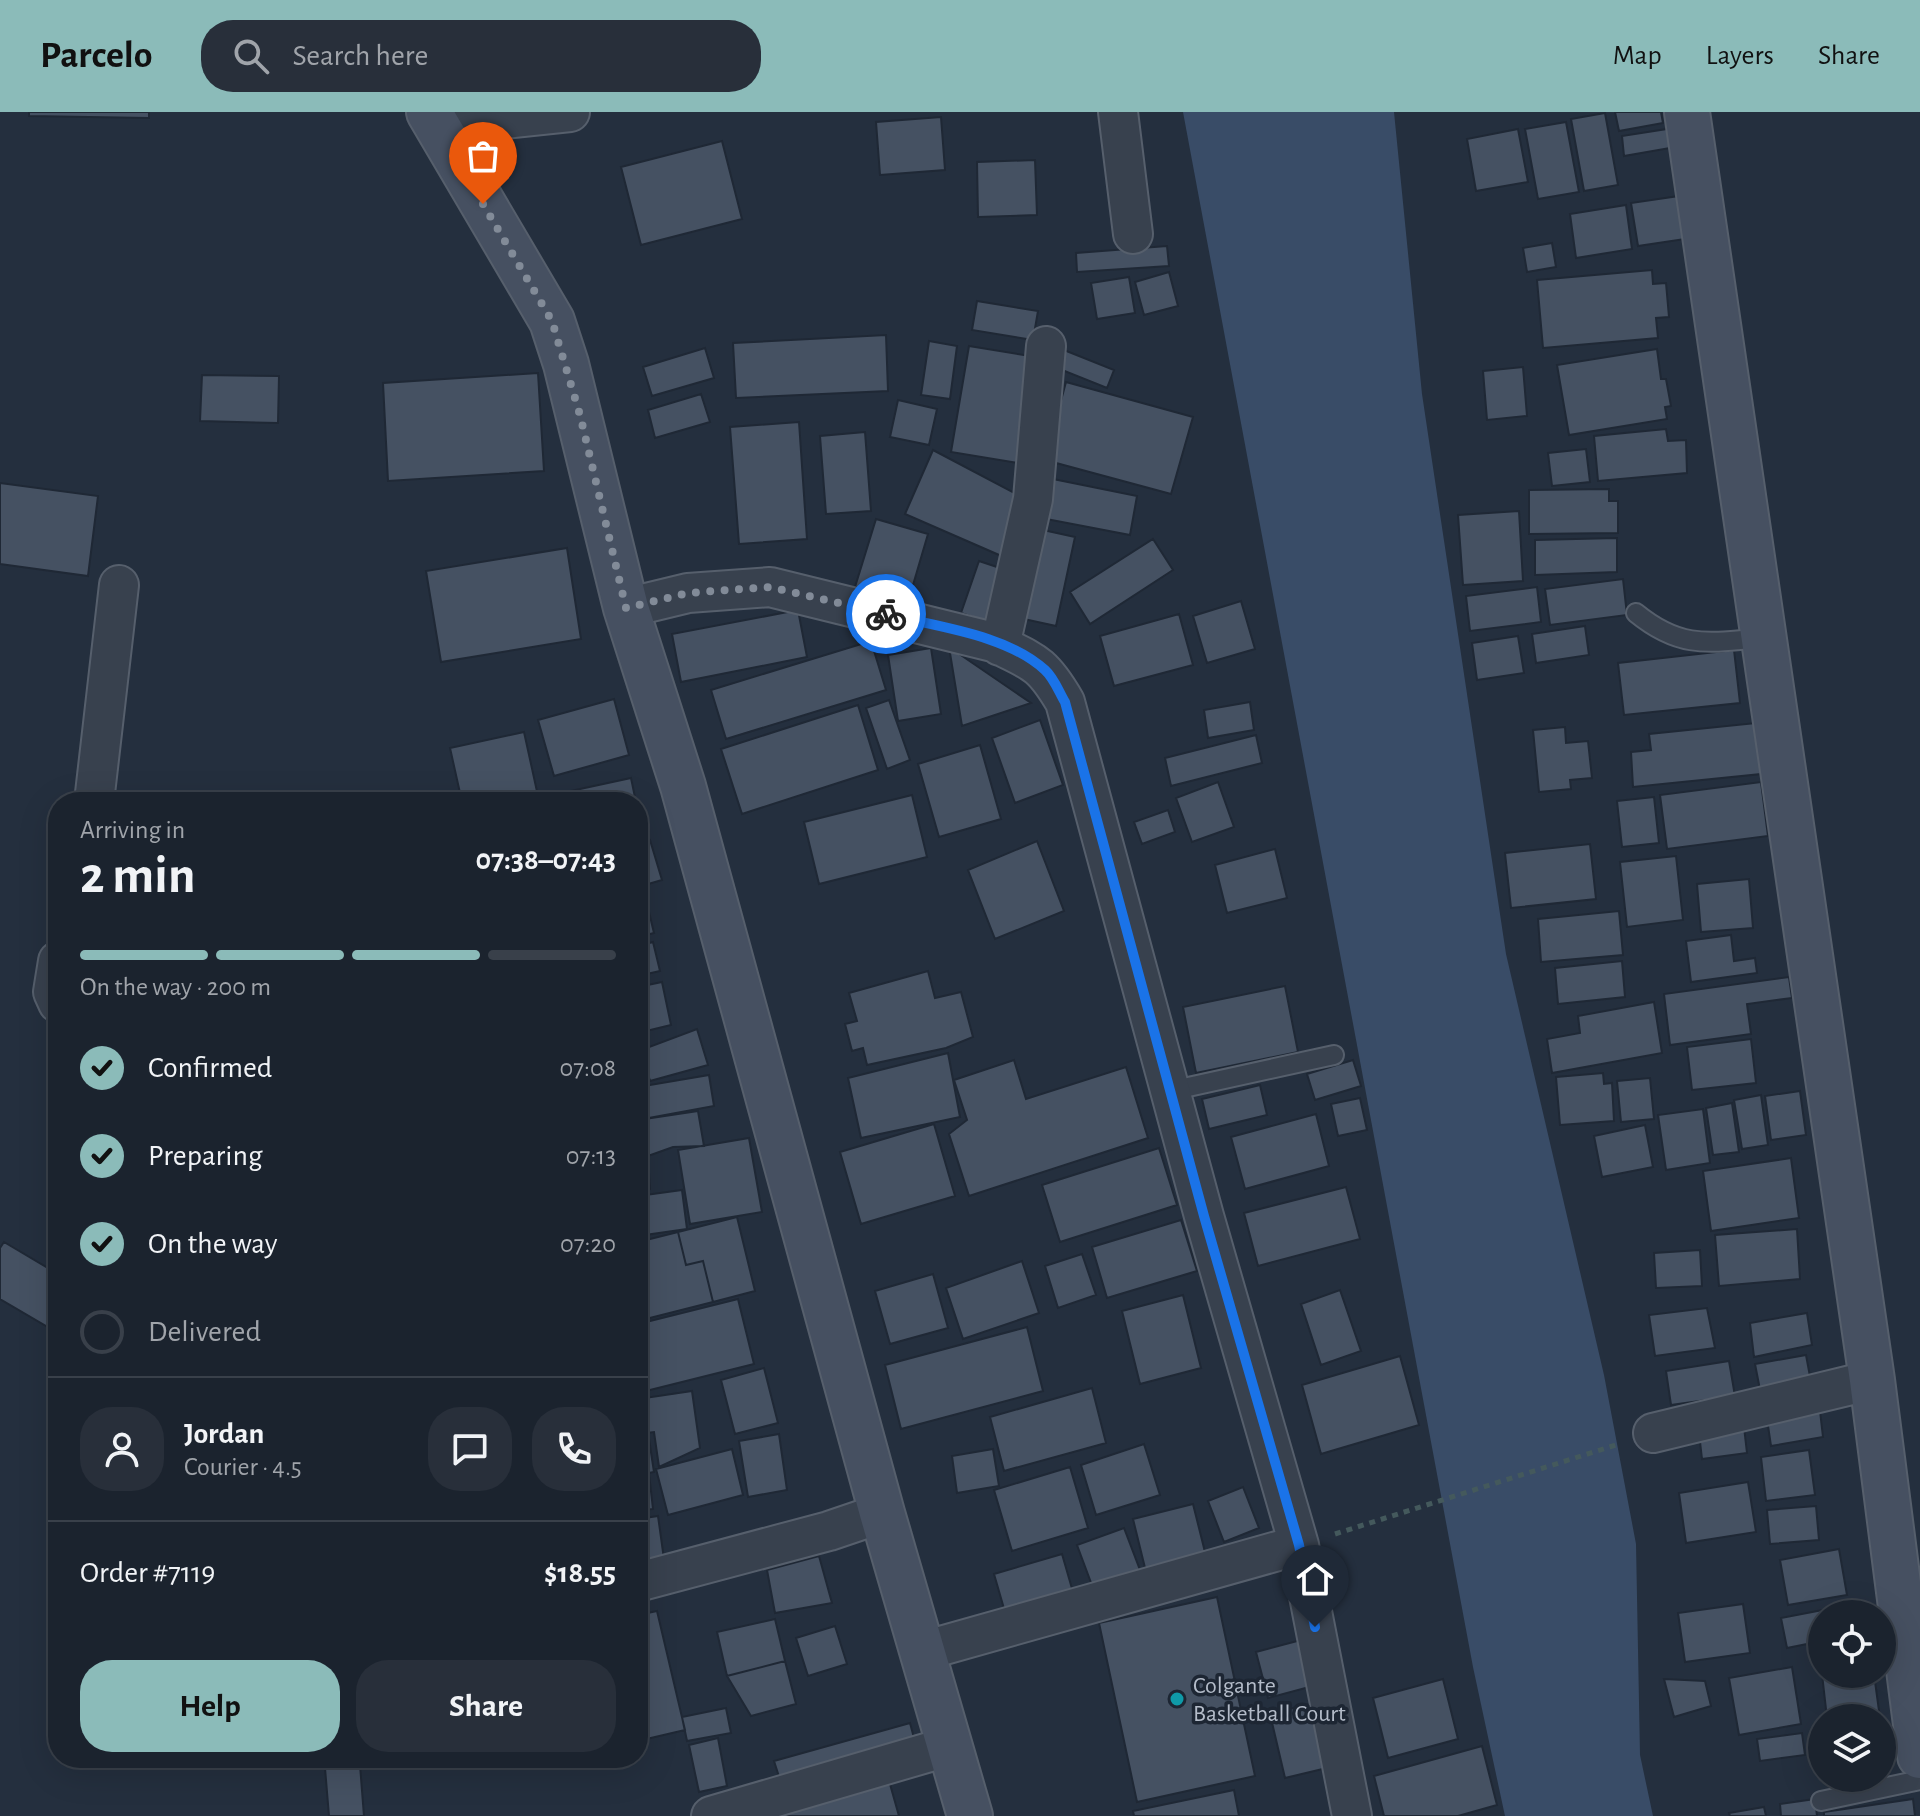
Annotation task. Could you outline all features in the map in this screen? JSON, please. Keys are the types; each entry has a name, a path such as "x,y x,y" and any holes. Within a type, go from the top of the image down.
{"main road":[{"path":"1687,112 1872,1380 1920,1756"},
{"path":"434,119 552,321 580,415 626,608 687,800 882,1513 970,1816"}],"street":[{"path":"434,119 570,112"},
{"path":"1118,112 1133,234"},
{"path":"1000,646 1033,499 1046,346"},
{"path":"95,792 119,585"},
{"path":"626,608 688,593 770,587 1000,646 1027,657 1048,672 1065,702 1170,1091 1299,1545 1352,1816"},
{"path":"1642,1436 1872,1380"},
{"path":"648,1579 829,1531 882,1513"},
{"path":"923,1651 1299,1545"},
{"path":"711,1816 950,1746"}],"lane":[{"path":"1636,613 1669,637 1690,643 1762,638"},
{"path":"1170,1091 1334,1055"},
{"path":"1821,1801 1920,1780"}],"path":[{"path":"1376,1520 1642,1436"}],"water":[{"path":"1183,112 1394,112 1422,394 1506,954 1604,1375 1636,1544 1640,1755 1653,1816 1505,1816 1473,1667"}],"building":[{"path":"29,112 149,112 149,118 29,116"},
{"path":"1615,112 1661,112 1663,123 1619,131"},
{"path":"1605,113 1618,185 1584,191 1571,119"},
{"path":"941,117 945,170 880,175 876,122"},
{"path":"1566,122 1579,192 1538,199 1525,129"},
{"path":"1518,129 1528,182 1476,191 1467,139"},
{"path":"1667,129 1670,148 1624,156 1622,136"},
{"path":"722,141 742,219 641,245 621,167"},
{"path":"1035,160 1037,215 978,217 977,162"},
{"path":"1679,196 1685,239 1638,246 1631,203"},
{"path":"1626,205 1632,249 1576,258 1570,214"},
{"path":"1552,243 1556,267 1527,272 1523,248"},
{"path":"1167,246 1169,266 1077,272 1076,253"},
{"path":"1652,270 1653,284 1666,283 1669,317 1656,318 1658,338 1543,348 1537,280"},
{"path":"1169,272 1178,306 1144,315 1135,282"},
{"path":"1129,277 1135,313 1097,319 1091,283"},
{"path":"977,301 1038,311 1033,340 972,330"},
{"path":"886,335 888,391 736,398 733,343"},
{"path":"929,341 957,346 950,399 921,395"},
{"path":"969,346 1036,357 1018,463 951,452"},
{"path":"705,348 714,378 652,396 643,367"},
{"path":"1657,349 1661,379 1666,379 1671,406 1665,407 1667,419 1569,435 1557,365"},
{"path":"1064,350 1114,370 1107,388 1057,368"},
{"path":"1523,367 1527,416 1487,420 1483,371"},
{"path":"538,373 544,471 388,481 383,383"},
{"path":"202,375 279,376 278,423 200,421"},
{"path":"1066,382 1193,417 1171,494 1045,460"},
{"path":"701,394 710,422 655,438 648,410"},
{"path":"898,400 937,409 929,445 890,437"},
{"path":"799,422 807,539 739,544 730,427"},
{"path":"1666,429 1668,441 1686,440 1687,473 1598,481 1594,436"},
{"path":"865,432 871,511 826,514 820,436"},
{"path":"1586,449 1590,482 1552,486 1548,453"},
{"path":"933,450 1022,497 1006,558 905,514"},
{"path":"1048,478 1137,496 1130,535 1041,518"},
{"path":"0,483 98,496 88,576 0,564"},
{"path":"1609,489 1609,501 1618,501 1618,533 1529,534 1529,490"},
{"path":"1519,511 1523,581 1463,585 1458,515"},
{"path":"876,519 928,534 908,602 855,587"},
{"path":"1034,528 1075,537 1056,626 1015,617"},
{"path":"1617,538 1617,572 1535,575 1535,540"},
{"path":"1153,539 1173,570 1090,624 1070,592"},
{"path":"567,548 581,639 441,662 426,571"},
{"path":"979,561 1015,573 997,625 961,613"},
{"path":"1623,579 1627,615 1550,625 1545,589"},
{"path":"1537,587 1541,622 1470,631 1466,596"},
{"path":"1241,601 1255,649 1207,663 1193,616"},
{"path":"798,610 807,657 681,682 672,634"},
{"path":"1179,614 1193,665 1114,686 1100,636"},
{"path":"1585,626 1589,655 1536,663 1532,634"},
{"path":"1518,636 1524,673 1477,680 1472,643"},
{"path":"871,641 886,690 726,739 711,690"},
{"path":"949,647 1031,703 962,726"},
{"path":"931,648 941,714 898,721 888,655"},
{"path":"1734,650 1740,703 1624,715 1618,663"},
{"path":"614,699 629,755 554,776 538,720"},
{"path":"889,700 910,760 887,769 866,708"},
{"path":"1250,702 1254,730 1208,738 1204,710"},
{"path":"858,705 878,770 742,814 721,749"},
{"path":"1040,720 1063,785 1015,803 992,738"},
{"path":"1756,723 1761,774 1633,787 1631,752 1651,750 1649,734"},
{"path":"1565,727 1566,743 1588,741 1592,778 1570,780 1571,789 1539,792 1533,730"},
{"path":"524,732 537,792 460,792 450,748"},
{"path":"1256,735 1262,763 1171,786 1165,758"},
{"path":"980,745 1001,819 939,837 918,764"},
{"path":"631,778 634,792 566,792"},
{"path":"1218,782 1234,827 1192,842 1176,798"},
{"path":"1761,782 1768,836 1667,849 1660,795"},
{"path":"912,795 927,857 819,884 804,822"},
{"path":"1654,797 1659,843 1622,847 1617,801"},
{"path":"1168,810 1175,832 1142,844 1134,822"},
{"path":"648,841 662,880 648,884"},
{"path":"1037,841 1064,911 995,939 968,870"},
{"path":"1590,844 1596,899 1511,908 1505,853"},
{"path":"1275,849 1287,898 1227,913 1215,865"},
{"path":"1676,856 1683,920 1627,927 1620,862"},
{"path":"1749,879 1753,928 1701,932 1697,884"},
{"path":"1619,911 1623,955 1541,962 1538,919"},
{"path":"648,912 654,933 648,934"},
{"path":"1731,935 1734,961 1755,958 1757,973 1691,982 1686,941"},
{"path":"653,942 660,971 648,974 648,943"},
{"path":"1622,961 1625,997 1558,1004 1555,968"},
{"path":"928,971 935,998 961,992 973,1037 946,1048 867,1065 863,1048 852,1051 845,1024 857,1021 849,993"},
{"path":"1789,977 1792,998 1747,1004 1751,1034 1670,1045 1664,994"},
{"path":"662,982 671,1025 648,1031 648,985"},
{"path":"1285,986 1298,1052 1196,1073 1183,1007"},
{"path":"1654,1002 1662,1053 1552,1073 1547,1039 1580,1033 1578,1016"},
{"path":"697,1029 708,1065 650,1081 648,1047"},
{"path":"1751,1039 1756,1083 1692,1090 1687,1047"},
{"path":"948,1053 960,1117 861,1138 848,1078"},
{"path":"1014,1060 1026,1099 1126,1067 1148,1138 969,1196 949,1134 967,1120 954,1080"},
{"path":"1353,1060 1361,1086 1315,1100 1307,1074"},
{"path":"1603,1073 1604,1084 1612,1083 1614,1121 1560,1125 1556,1077"},
{"path":"709,1075 714,1106 648,1118 648,1085"},
{"path":"1650,1078 1654,1119 1621,1122 1617,1081"},
{"path":"1260,1085 1267,1115 1209,1129 1202,1099"},
{"path":"1800,1091 1806,1135 1771,1140 1765,1096"},
{"path":"1761,1095 1768,1145 1742,1149 1734,1100"},
{"path":"1360,1098 1367,1130 1338,1136 1331,1104"},
{"path":"1732,1103 1739,1152 1713,1155 1706,1108"},
{"path":"1703,1109 1710,1163 1666,1170 1658,1115"},
{"path":"698,1111 704,1146 673,1147 648,1156 648,1118"},
{"path":"1316,1114 1329,1166 1245,1189 1231,1137"},
{"path":"934,1124 955,1196 861,1224 840,1152"},
{"path":"1645,1125 1653,1167 1602,1177 1594,1136"},
{"path":"749,1138 762,1212 690,1224 678,1150"},
{"path":"1159,1148 1177,1205 1060,1242 1042,1185"},
{"path":"1791,1158 1799,1218 1711,1231 1703,1171"},
{"path":"1346,1187 1360,1239 1258,1266 1244,1213"},
{"path":"682,1190 687,1229 648,1235 648,1195"},
{"path":"737,1217 755,1291 713,1302 703,1261 686,1265 678,1232"},
{"path":"1181,1220 1197,1271 1107,1298 1092,1247"},
{"path":"1797,1229 1800,1279 1719,1286 1715,1235"},
{"path":"678,1232 686,1265 703,1261 713,1302 648,1318 648,1240"},
{"path":"4,1242 48,1268 48,1327 0,1299 0,1248"},
{"path":"1700,1250 1702,1286 1656,1288 1654,1253"},
{"path":"1082,1254 1096,1295 1058,1308 1045,1266"},
{"path":"1022,1261 1039,1313 963,1339 946,1288"},
{"path":"933,1274 948,1328 890,1344 875,1291"},
{"path":"1340,1290 1361,1351 1321,1365 1301,1304"},
{"path":"1183,1295 1201,1368 1140,1384 1122,1311"},
{"path":"738,1299 754,1364 648,1390 648,1322"},
{"path":"1707,1308 1715,1348 1655,1356 1649,1315"},
{"path":"1807,1313 1812,1345 1754,1357 1750,1323"},
{"path":"1027,1327 1043,1391 901,1429 885,1365"},
{"path":"1806,1355 1812,1387 1761,1395 1755,1364"},
{"path":"1400,1356 1419,1425 1321,1454 1302,1385"},
{"path":"1729,1361 1735,1396 1671,1405 1666,1371"},
{"path":"764,1368 778,1423 735,1434 721,1380"},
{"path":"1092,1388 1106,1443 1004,1471 990,1417"},
{"path":"692,1391 700,1448 659,1467 654,1432 648,1433 648,1398"},
{"path":"1820,1411 1823,1437 1771,1446 1767,1419"},
{"path":"1744,1427 1747,1453 1702,1459 1699,1433"},
{"path":"779,1434 787,1490 748,1497 739,1441"},
{"path":"648,1439 654,1472 648,1473"},
{"path":"1144,1444 1160,1495 1096,1515 1081,1465"},
{"path":"732,1449 743,1495 668,1515 656,1469"},
{"path":"993,1449 999,1486 957,1493 952,1456"},
{"path":"1809,1450 1815,1495 1766,1501 1761,1457"},
{"path":"1070,1467 1088,1528 1012,1551 994,1490"},
{"path":"648,1474 653,1509 648,1510"},
{"path":"1748,1482 1756,1532 1686,1543 1679,1493"},
{"path":"1243,1487 1259,1528 1224,1542 1208,1501"},
{"path":"1193,1504 1207,1560 1147,1576 1133,1519"},
{"path":"1816,1506 1819,1540 1770,1544 1767,1510"},
{"path":"658,1516 664,1559 648,1561 648,1518"},
{"path":"1124,1528 1140,1570 1093,1588 1077,1545"},
{"path":"1839,1549 1847,1595 1788,1605 1780,1560"},
{"path":"1062,1554 1075,1599 1007,1619 994,1574"},
{"path":"819,1556 832,1603 775,1613 767,1570"},
{"name":"Colgante Basketball Court","path":"1217,1597 1255,1776 1137,1802 1099,1623"},
{"path":"1743,1604 1750,1653 1685,1662 1678,1613"},
{"path":"657,1611 685,1730 648,1739 648,1613"},
{"path":"1808,1613 1808,1644 1787,1648 1781,1618"},
{"path":"775,1619 785,1661 727,1676 717,1632"},
{"path":"835,1626 847,1664 808,1676 796,1638"},
{"path":"1301,1640 1313,1686 1268,1698 1256,1652"},
{"path":"785,1661 796,1704 751,1716 727,1676"},
{"path":"1792,1667 1801,1724 1739,1735 1729,1678"},
{"path":"1443,1679 1458,1739 1388,1758 1373,1698"},
{"path":"1664,1679 1705,1681 1711,1706 1674,1717"},
{"path":"1824,1688 1876,1688 1878,1704 1825,1704"},
{"path":"1316,1702 1331,1767 1285,1778 1270,1714"},
{"path":"726,1708 731,1733 687,1741 682,1717"},
{"path":"910,1723 917,1749 782,1786 774,1761"},
{"path":"1802,1733 1805,1755 1760,1761 1757,1739"},
{"path":"718,1738 727,1786 699,1792 689,1745"},
{"path":"1482,1746 1497,1805 1458,1816 1384,1816 1374,1776"},
{"path":"325,1768 360,1768 364,1816 329,1816"},
{"path":"888,1777 899,1816 755,1816"},
{"path":"1234,1790 1239,1816 1134,1816 1133,1811"},
{"path":"1815,1799 1817,1816 1781,1816 1780,1804"},
{"path":"1913,1799 1915,1816 1824,1816 1824,1812"},
{"path":"1764,1807 1766,1816 1730,1816 1729,1813"}],"way so far":[{"path":"483,204 552,321 580,415 626,608 688,593 770,587 886,614"}],"place":[{"name":"Colgante Basketball Court","path":"1177,1699"}],"route":[{"path":"886,614 993,642 1027,657 1048,672 1065,702 1204,1216 1299,1545 1315,1627"}]}
